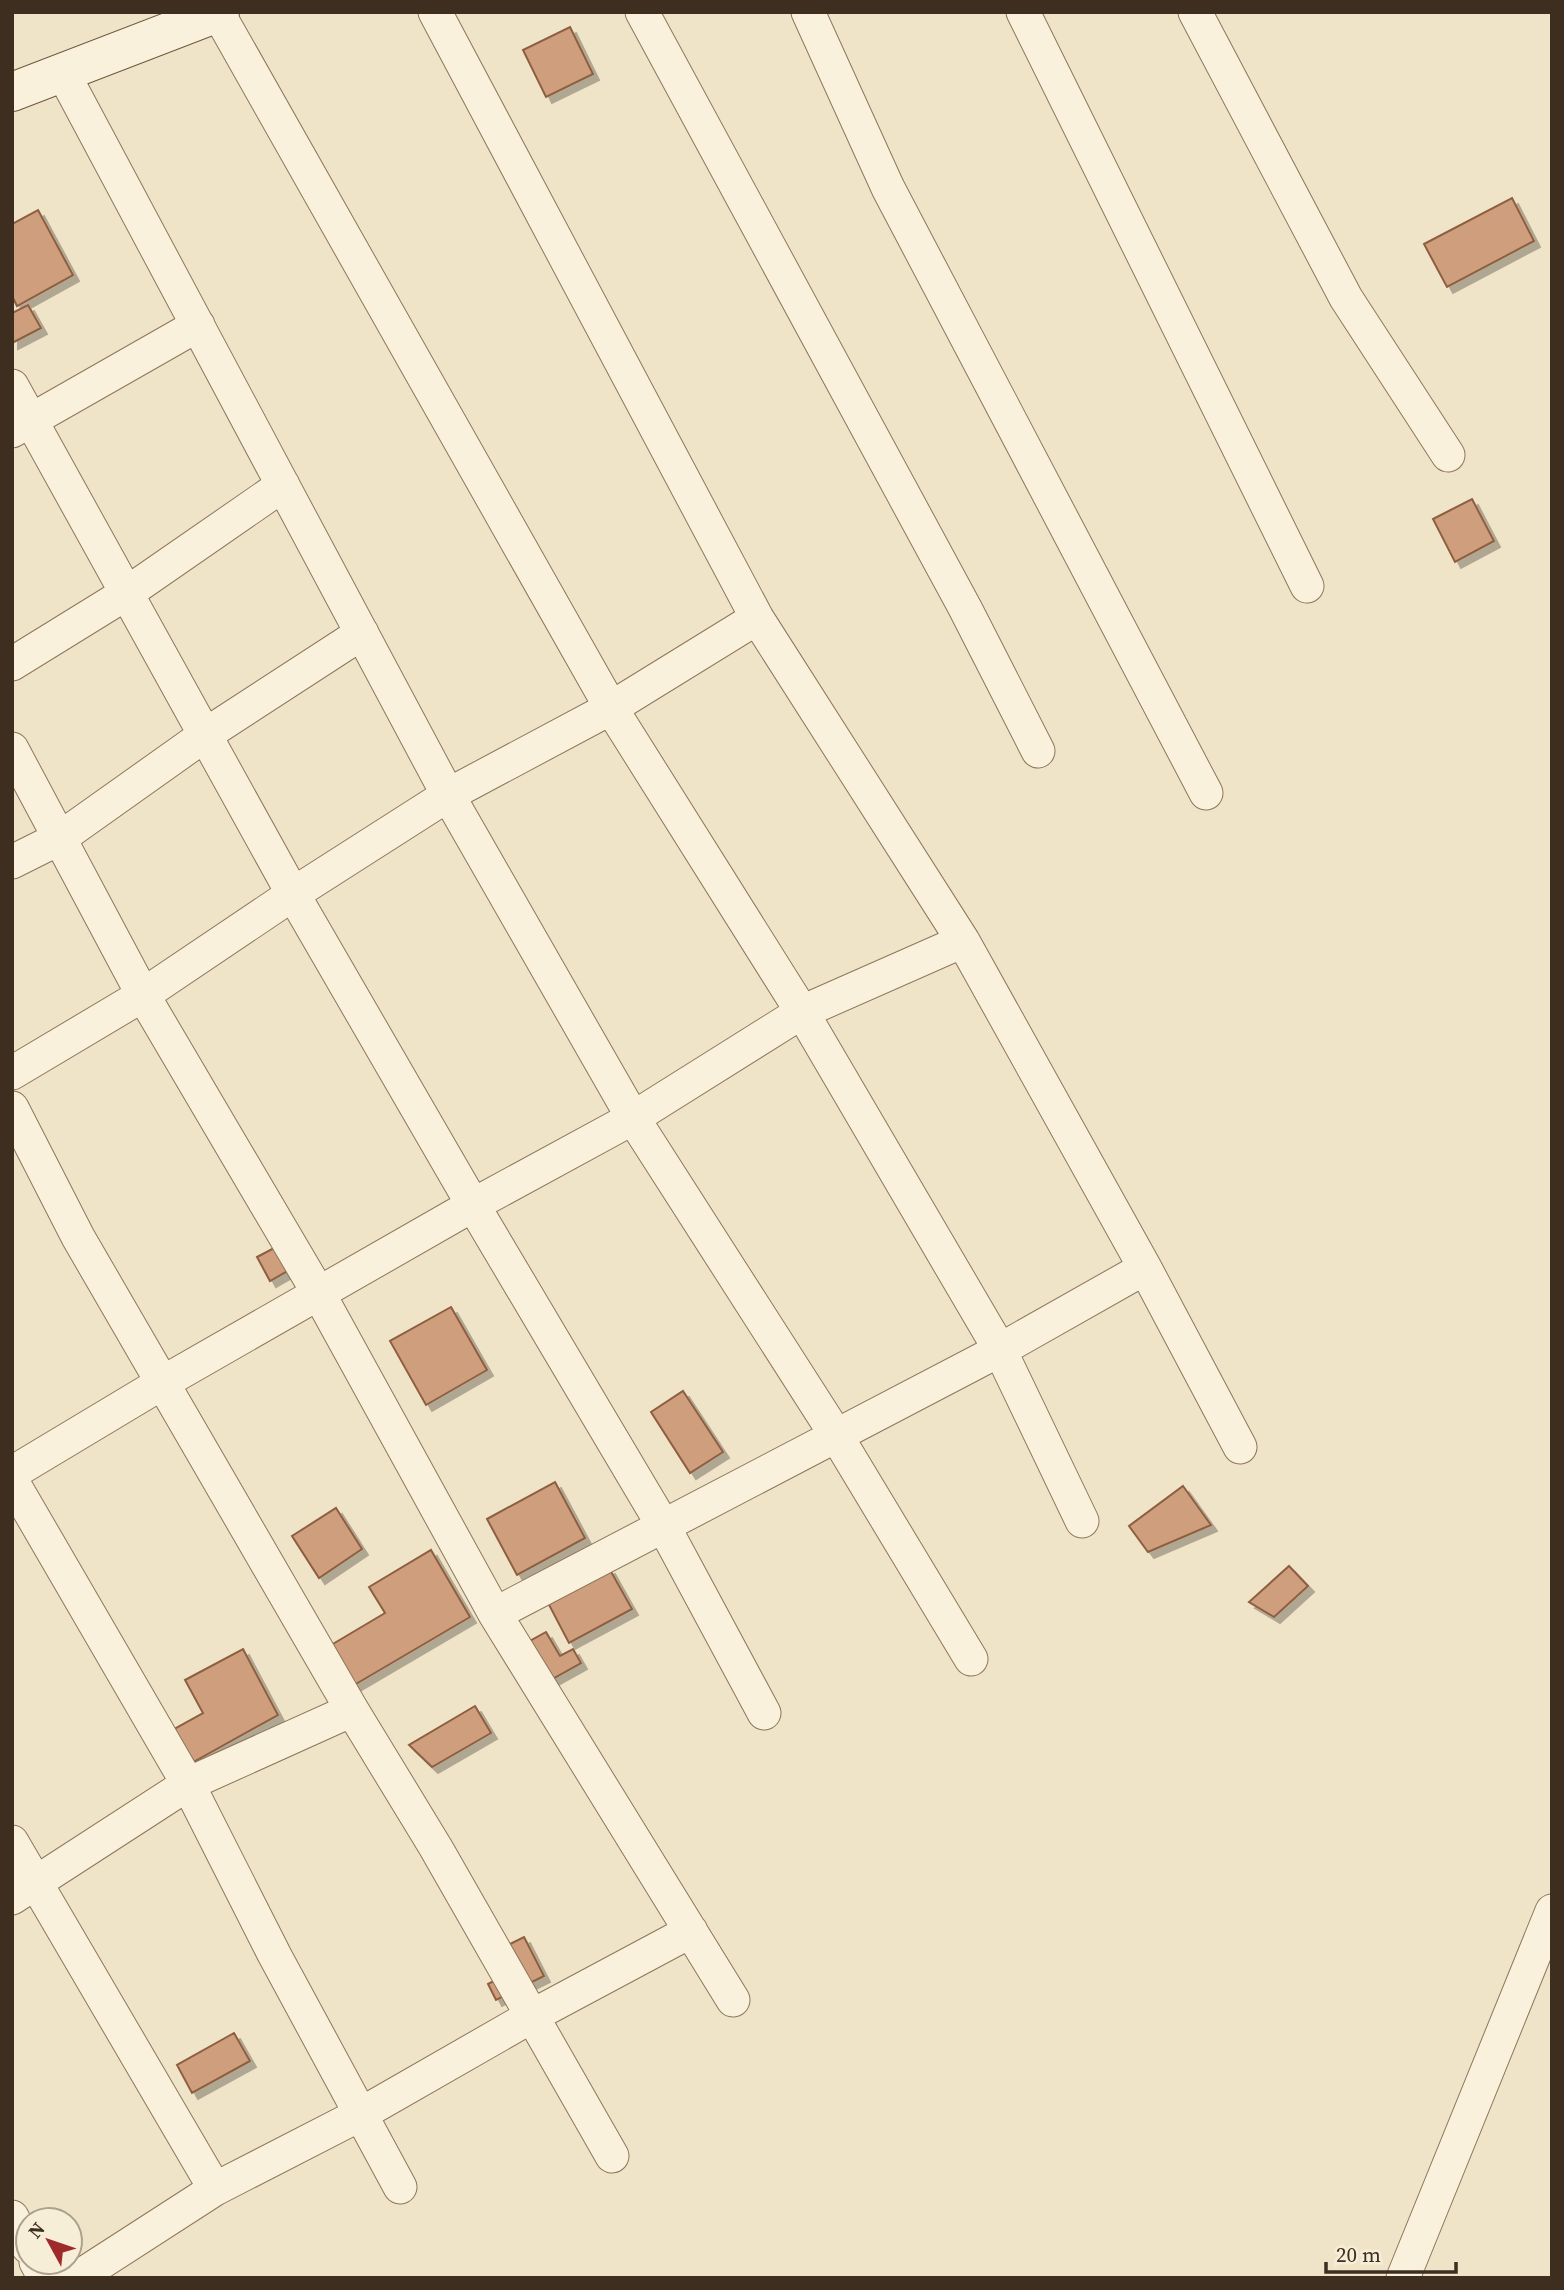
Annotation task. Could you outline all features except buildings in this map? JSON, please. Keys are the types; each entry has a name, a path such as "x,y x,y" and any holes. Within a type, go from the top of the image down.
{"main road":[{"path":"12,92 219,13"}],"street":[{"path":"435,12 757,618 963,941 1240,1447"},
{"path":"642,12 965,608 1038,751"},
{"path":"808,12 888,188 1206,793"},
{"path":"1023,12 1307,586"},
{"path":"219,13 611,708 802,1012 1000,1350 1082,1521"},
{"path":"1205,16 1346,298 1448,455"},
{"path":"63,73 448,795 633,1118 836,1434 971,1659"},
{"path":"21,425 198,325"},
{"path":"12,386 21,425 127,593 293,894 664,1527 764,1713"},
{"path":"12,664 127,593 283,485"},
{"path":"12,1073 143,995 293,894 448,795 611,708 757,618"},
{"path":"12,862 60,838 205,735 362,633"},
{"path":"12,748 143,995 319,1294 495,1614 733,2000"},
{"path":"12,1473 162,1383 473,1205 633,1118 802,1012 963,941"},
{"path":"12,1108 78,1237 352,1710 436,1848 612,2156"},
{"path":"495,1614 1000,1350 1144,1268"},
{"path":"12,1481 188,1784 274,1954 400,2187"},
{"path":"24,1890 188,1784 352,1710"},
{"path":"12,1842 24,1890 215,2189"},
{"path":"1404,2278 1552,1911"},
{"path":"78,2278 215,2189 360,2114 691,1931"}]}
